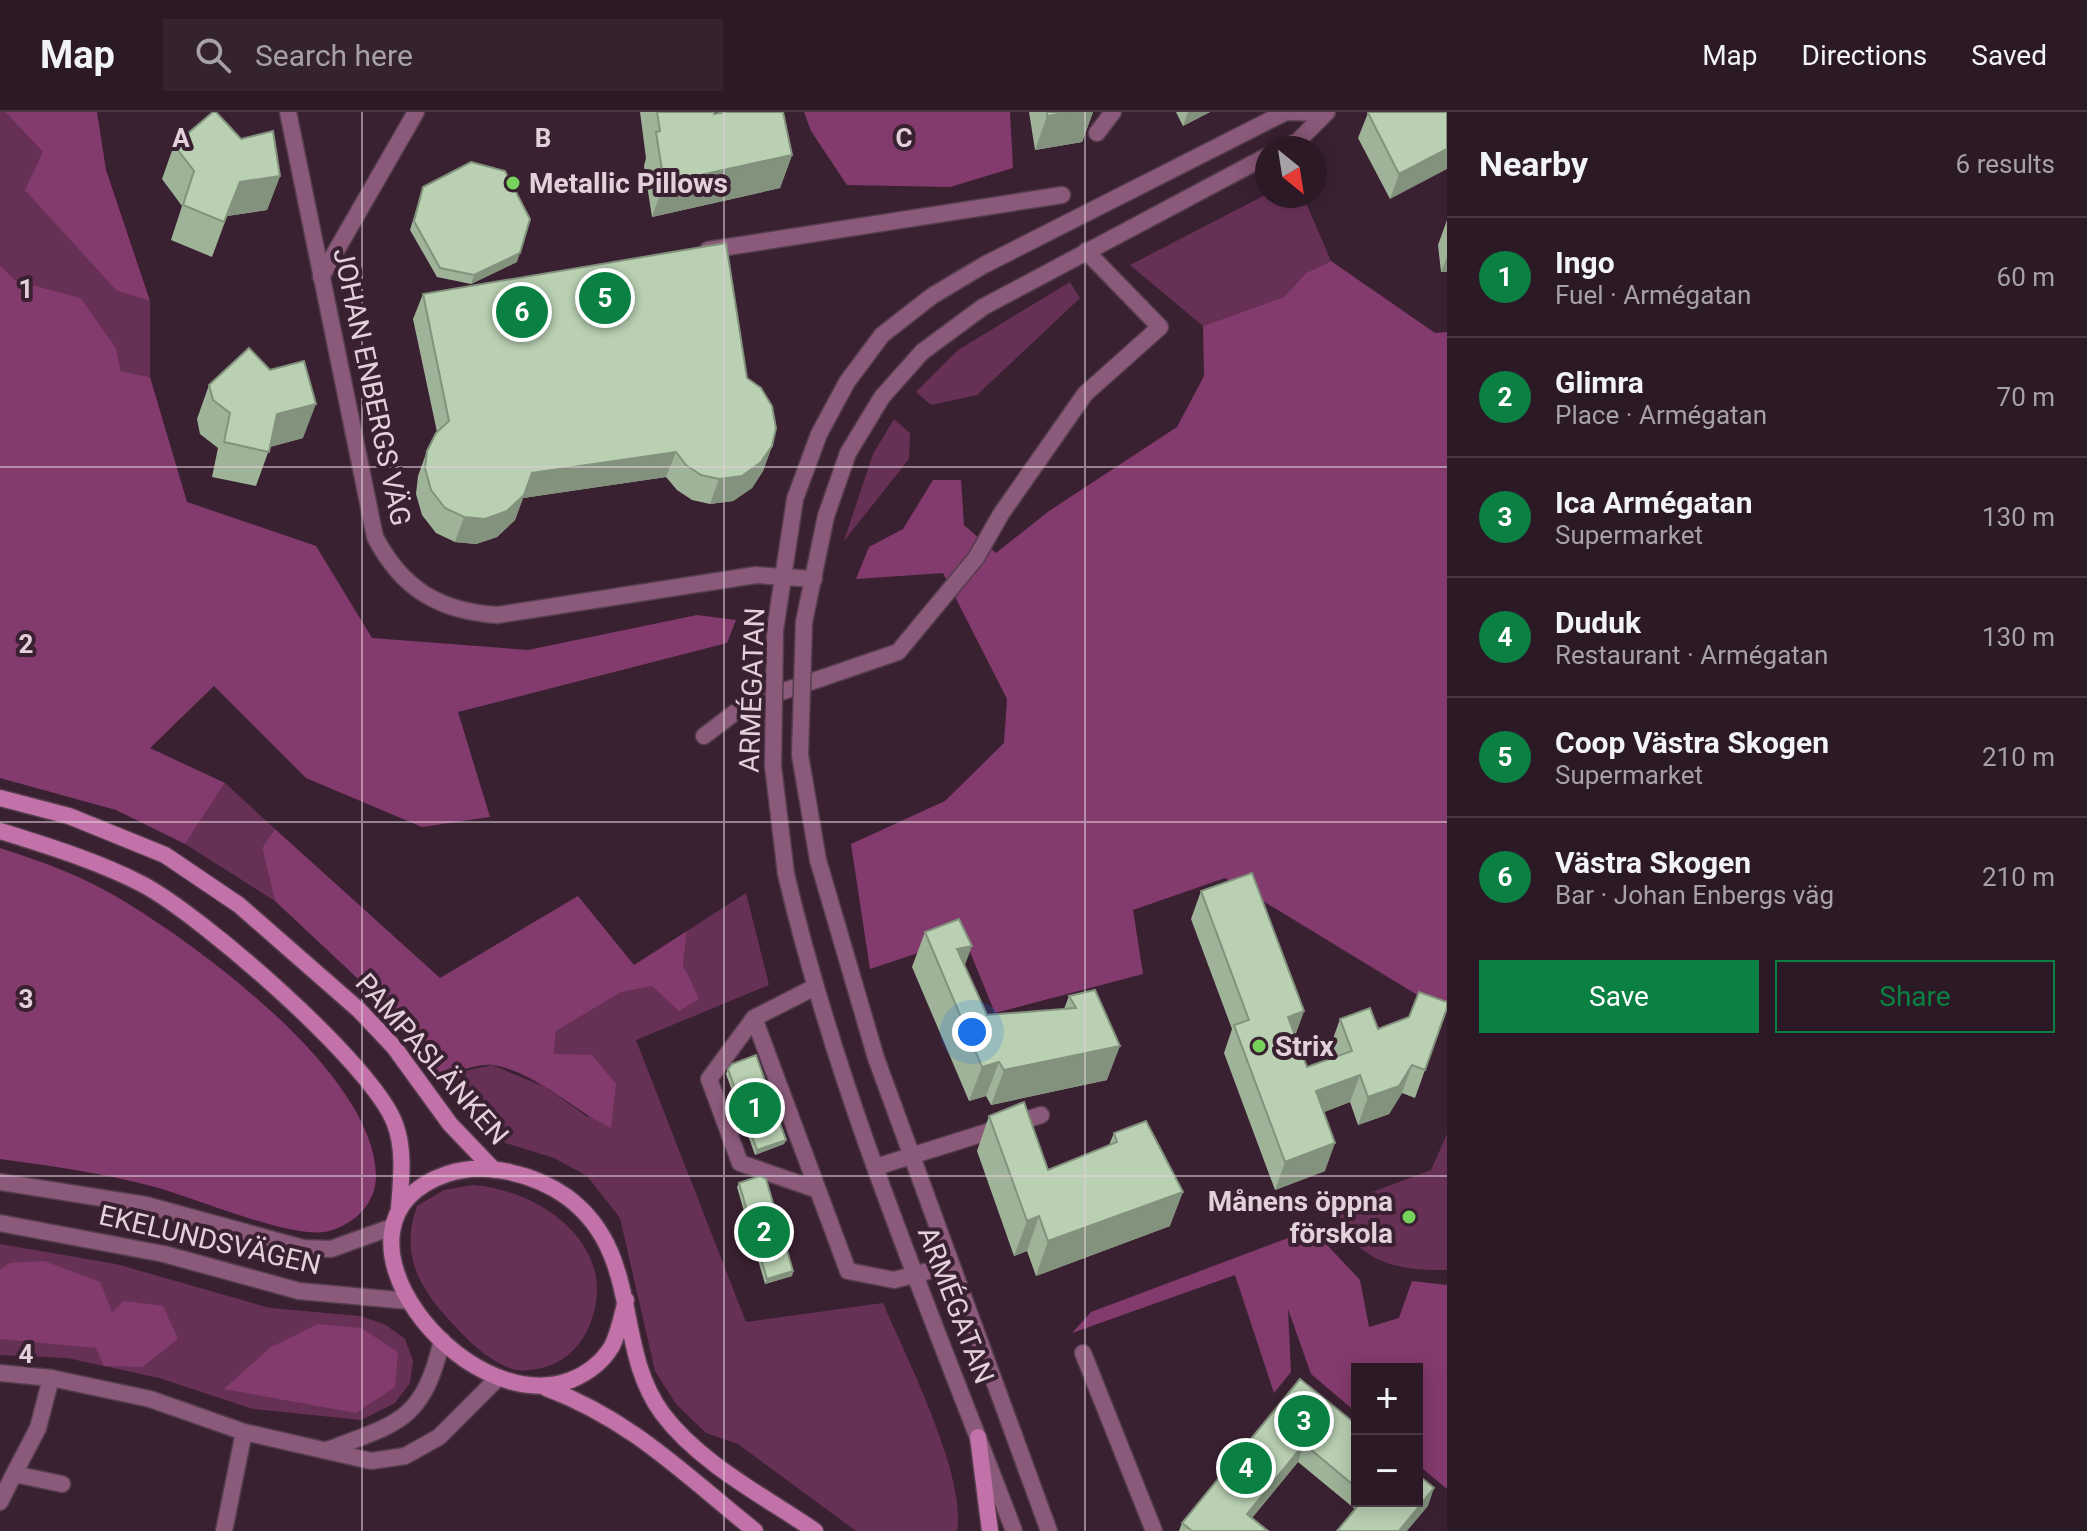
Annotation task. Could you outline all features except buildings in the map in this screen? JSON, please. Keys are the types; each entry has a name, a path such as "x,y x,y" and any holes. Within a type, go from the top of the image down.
{"main road":[{"name":"PAMPASLÄNKEN","path":"0,798 69,816 165,855 239,905 359,1010 394,1047 450,1124 494,1170"},
{"path":"0,831 74,854 143,884 202,922 336,1047 389,1111 396,1124 401,1152 399,1208 392,1227 396,1278 422,1321 442,1340 469,1364 498,1378 537,1385 589,1404 634,1431 755,1531"},
{"path":"399,1208 439,1177 458,1171 494,1170 526,1176 556,1189 583,1209 607,1241 626,1300 638,1356 661,1412 689,1442 815,1531"},
{"path":"537,1385 560,1384 596,1366 611,1348 626,1300"},
{"path":"978,1437 990,1531"}],"street":[{"name":"JOHAN ENBERGS VÄG","path":"288,112 375,537 404,581 454,608 497,615 756,575 784,574 814,579"},
{"path":"321,277 416,112"},
{"path":"1097,133 1113,112"},
{"name":"ARMÉGATAN","path":"1014,1531 876,1167 815,987 786,874 773,766 775,630 795,499 819,434 847,382 882,335 932,296 1074,217 1286,112 1325,113"},
{"name":"ARMÉGATAN","path":"1303,136 1325,113"},
{"name":"ARMÉGATAN","path":"1049,1531 876,1058 818,860 800,755 804,622 826,516 848,453 882,397 922,352 983,307 1255,162"},
{"path":"688,253 1062,195"},
{"path":"704,736 746,704 898,652 976,558 1001,514 1085,394 1160,327 1086,251"},
{"path":"815,987 754,1018 709,1079 740,1163 818,1190"},
{"path":"754,1018 848,1271 894,1280 951,1265"},
{"path":"876,1167 1041,1115"},
{"name":"EKELUNDSVÄGEN","path":"0,1182 146,1205 303,1248 331,1249 392,1227"},
{"name":"EKELUNDSVÄGEN","path":"0,1223 164,1254 299,1291 409,1301"},
{"path":"327,1450 395,1424 415,1409 434,1377 442,1340"},
{"path":"1083,1353 1154,1531"},
{"path":"0,1373 51,1378 150,1399 244,1432 371,1461 405,1456 439,1437 498,1378"},
{"path":"0,1502 7,1476 38,1428 51,1378"},
{"path":"224,1531 244,1432"},
{"path":"7,1476 62,1484"}],"shaded area":[{"path":"0,112 5,112 43,152 117,291 150,301 150,377 121,371 116,348 81,298 15,280 0,265"},
{"path":"5,112 97,112 106,170 150,301 117,291 25,190 43,152"},
{"path":"804,112 1010,112 1013,168 950,187 847,185 811,131"},
{"path":"1255,200 1255,208 1308,208 1331,261 1306,273 1284,297 1203,326 1130,265"},
{"path":"1331,261 1435,333 1447,332 1447,1013 1225,878 1133,910 1143,974 995,1013 968,947 921,952 870,969 851,844 945,801 1004,743 1007,699 943,573 856,579 869,547 903,529 933,480 961,480 964,525 996,553 1049,511 1177,427 1204,376 1203,326 1284,297 1306,273"},
{"path":"0,265 15,280 81,298 116,348 121,371 150,377 187,502 316,546 372,638 528,650 697,615 736,620 727,643 458,712 490,817 422,827 306,778 214,686 150,748 225,783 185,844 116,810 0,778"},
{"path":"1070,282 1080,298 977,395 931,405 916,392 958,350"},
{"path":"894,419 910,433 909,459 844,541 873,454"},
{"path":"225,783 275,829 262,848 275,901 185,844"},
{"path":"275,829 440,978 578,896 634,965 687,931 683,965 699,999 679,1011 652,986 621,992 556,1031 554,1054 592,1055 616,1084 611,1128 539,1083 509,1069 481,1065 443,1076 354,975 275,901 262,848"},
{"path":"0,848 62,870 122,900 195,949 279,1018 316,1057 347,1097 368,1137 376,1176 375,1186 368,1203 355,1218 329,1231 293,1230 136,1182 0,1159"},
{"path":"746,893 769,985 636,1040 746,1322 883,1303 944,1449 958,1508 957,1531 856,1531 738,1444 706,1433 676,1404 655,1371 620,1218 587,1176 554,1158 506,1143 483,1130 443,1076 492,1065 545,1087 589,1118 554,1054 556,1031 621,991 652,986 698,1000 683,965 687,931"},
{"path":"1447,1134 1447,1270 1393,1265 1364,1251 1352,1240 1333,1207 1431,1170"},
{"path":"473,1185 499,1189 549,1211 569,1228 585,1248 594,1270 597,1296 590,1324 579,1344 556,1363 533,1370 518,1370 488,1357 442,1312 418,1275 411,1249 417,1206 444,1190"},
{"path":"1312,1229 1360,1280 1369,1327 1399,1318 1412,1281 1447,1285 1447,1489 1423,1469 1423,1363 1351,1363 1351,1408 1311,1374 1288,1309 1291,1372 1274,1393 1235,1275 1072,1333 1091,1312"},
{"path":"0,1244 116,1264 270,1308 360,1316 386,1325 405,1339 413,1361 410,1383 395,1403 361,1420 253,1409 159,1378 67,1358 0,1355"},
{"path":"44,1261 100,1282 112,1312 124,1301 163,1306 178,1339 142,1367 104,1366 96,1348 0,1339 0,1270 10,1263"},
{"path":"318,1324 361,1328 398,1352 395,1387 356,1413 224,1389 271,1347"}],"place":[{"name":"Metallic Pillows","path":"513,183"},
{"name":"Coop Västra Skogen","path":"605,298"},
{"name":"Västra Skogen","path":"522,312"},
{"name":"Strix","path":"1259,1046"},
{"name":"Ingo","path":"755,1108"},
{"name":"Månens öppna förskola","path":"1409,1217"},
{"name":"Glimra","path":"764,1232"},
{"name":"Ica Armégatan","path":"1304,1421"},
{"name":"Duduk","path":"1246,1468"}]}
